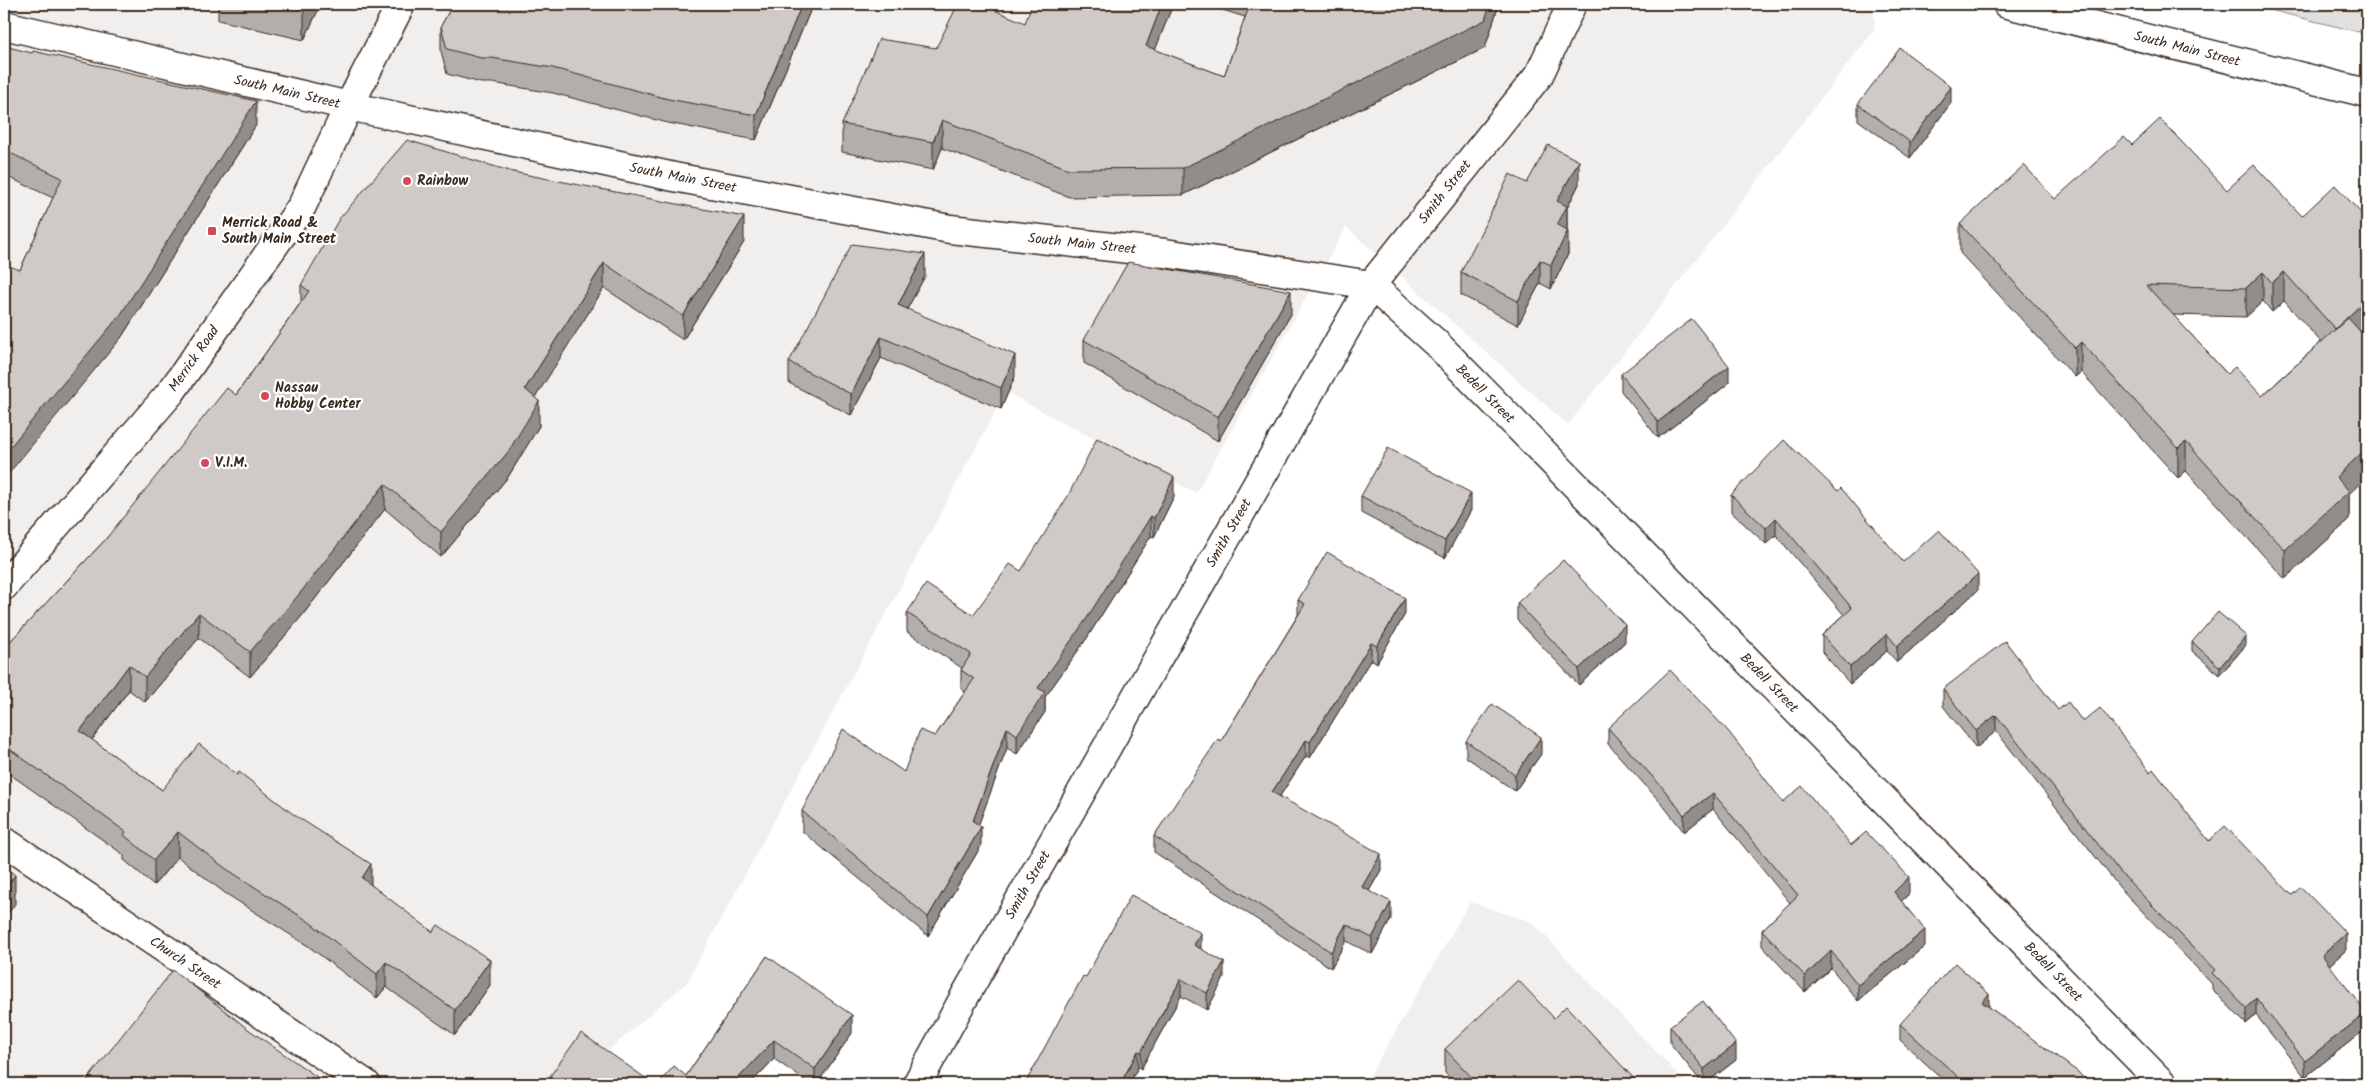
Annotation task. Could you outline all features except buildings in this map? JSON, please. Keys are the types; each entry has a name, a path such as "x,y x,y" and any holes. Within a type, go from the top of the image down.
{"main road":[{"name":"Merrick Road","path":"4,586 172,392 302,206 349,106 401,4"},
{"name":"Smith Street","path":"917,1084 966,994 1371,285 1539,75 1572,4"},
{"name":"South Main Street","path":"2007,4 2367,93"},
{"name":"South Main Street","path":"4,25 349,106 674,178 950,229 1165,253 1371,285"},
{"name":"Bedell Street","path":"1371,285 1437,344 2163,1084"},
{"name":"Church Street","path":"4,841 366,1084"}],"shaded area":[{"path":"4,4 1873,4 1875,29 1568,425 1346,227 1196,493 1006,392 687,982 570,1084 4,1084"},
{"path":"2245,4 2367,4 2367,34"},
{"path":"1470,902 1532,922 1687,1084 1365,1084"}],"place":[{"name":"Rainbow","path":"407,181"},
{"name":"Merrick Road & South Main Street","path":"212,231"},
{"name":"Nassau Hobby Center","path":"265,396"},
{"name":"V.I.M.","path":"205,463"}]}
